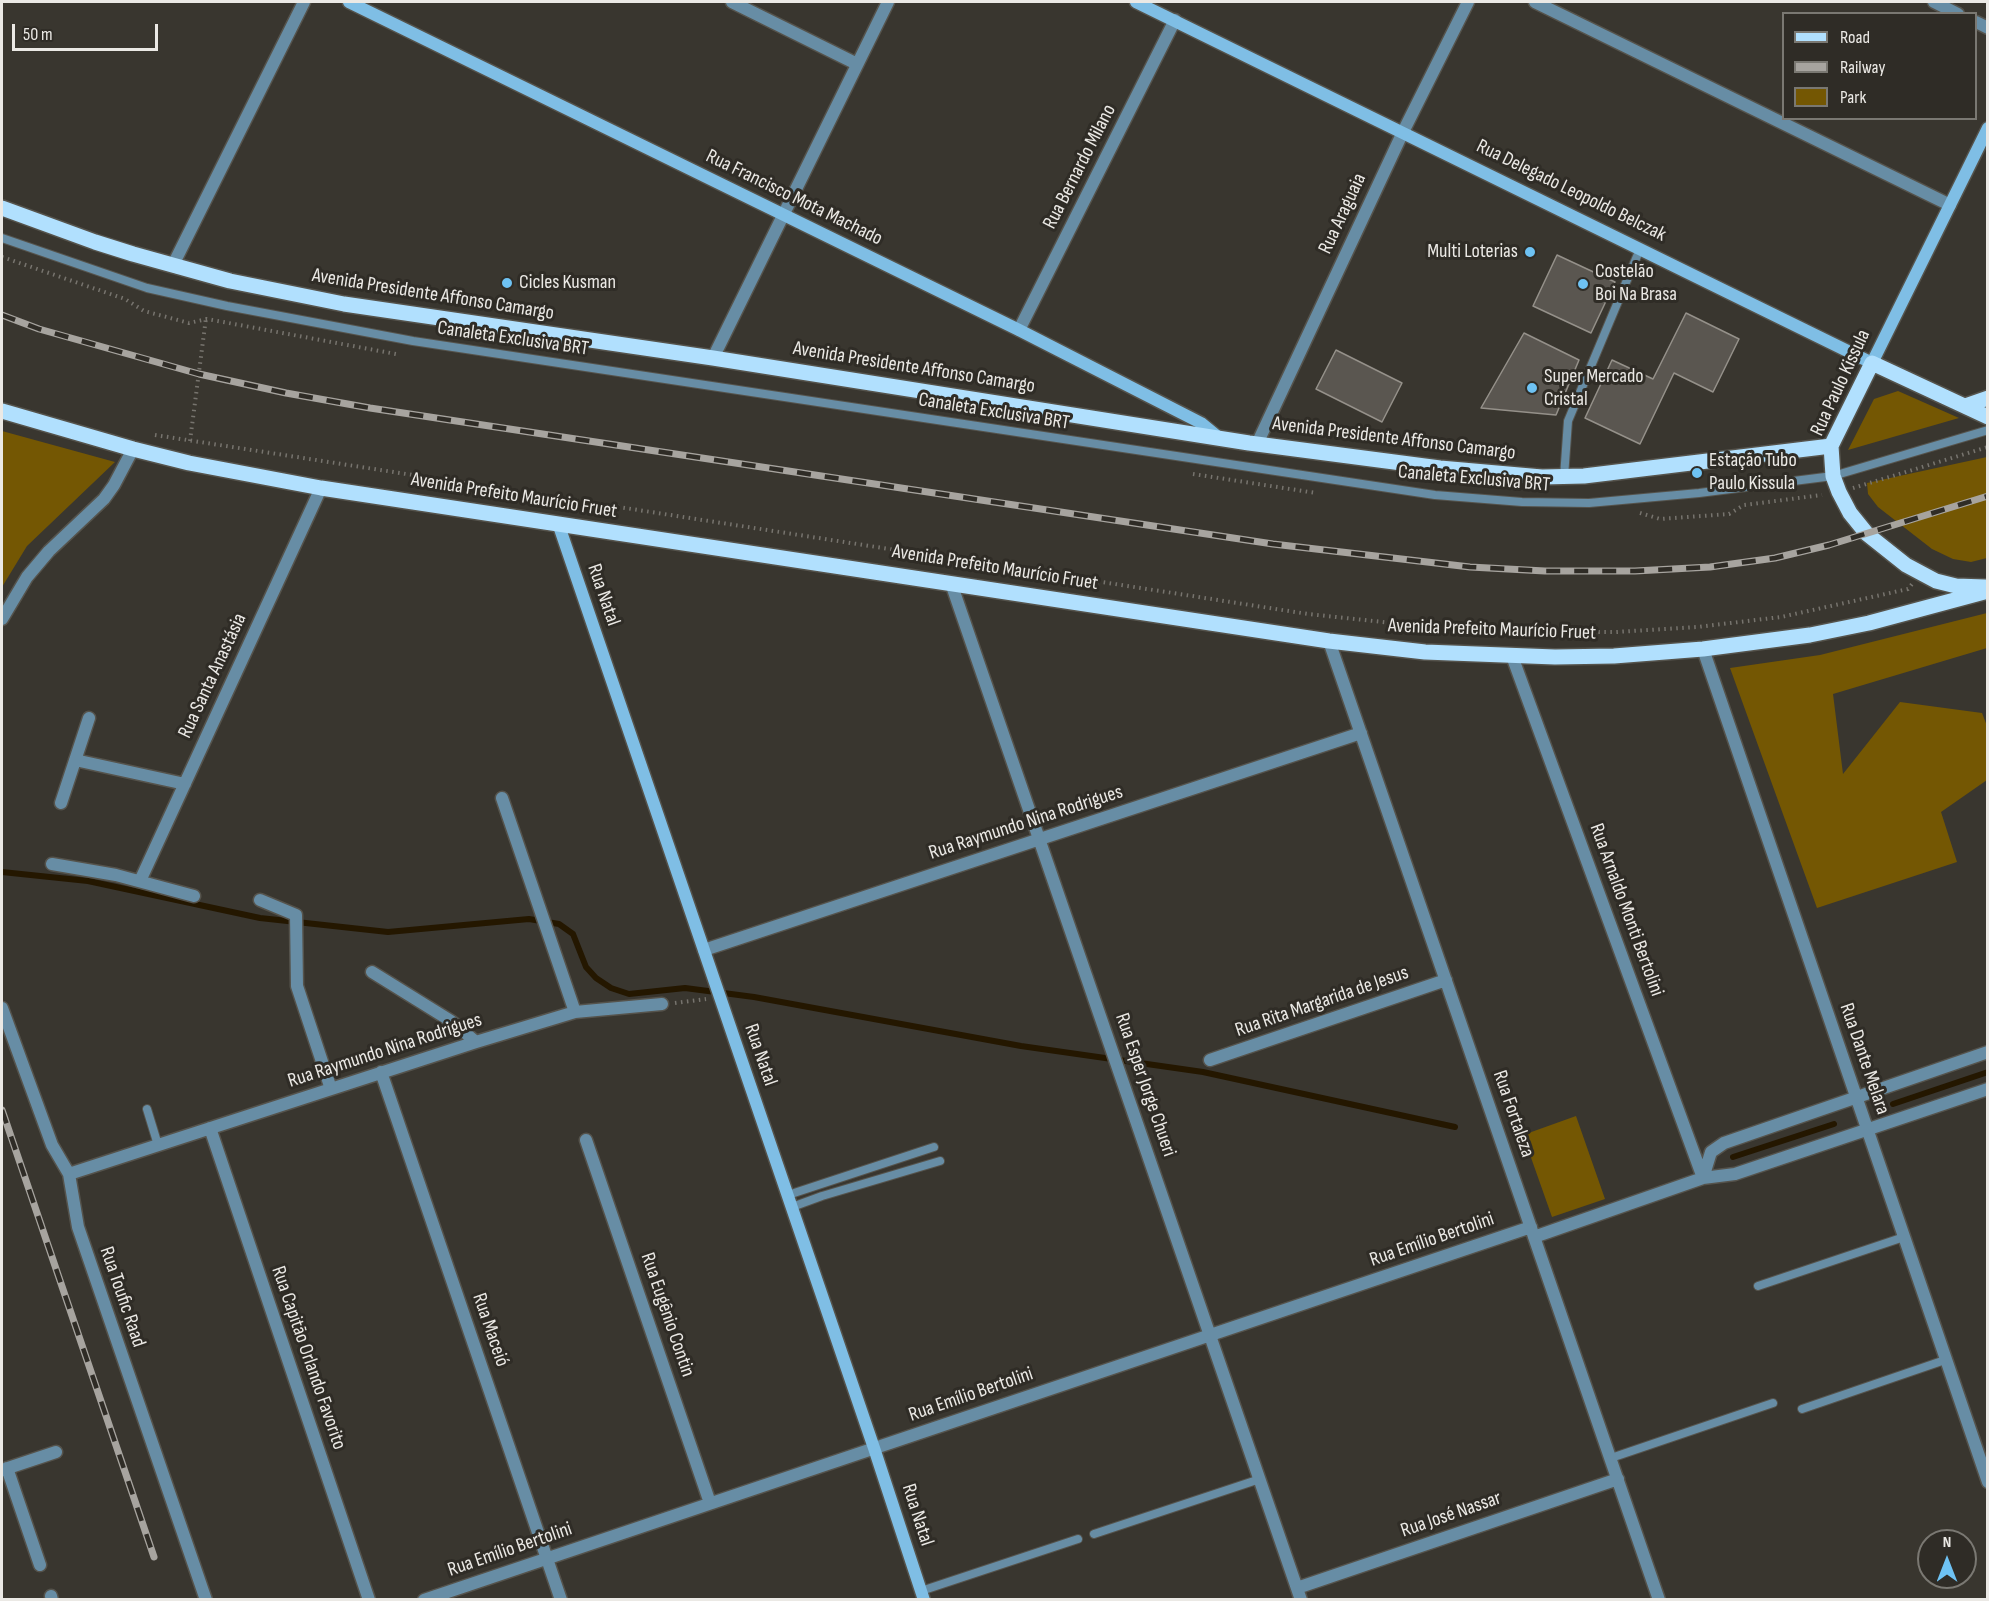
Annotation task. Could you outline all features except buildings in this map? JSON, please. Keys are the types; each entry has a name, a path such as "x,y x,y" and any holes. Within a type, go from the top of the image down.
{"main road":[{"name":"Avenida Presidente Affonso Camargo","path":"2,208 95,242 173,266 230,281 344,304 713,358 1257,444 1440,468 1564,477 1831,446"},
{"name":"Rua Delegado Leopoldo Belczak","path":"1872,363 1988,417"},
{"name":"Rua Paulo Kissula","path":"1872,363 1831,446 1833,476 1839,492 1850,513 1867,534 1906,565 1936,581 1956,586 1988,586"},
{"path":"1965,406 1988,398"},
{"name":"Avenida Prefeito Maurício Fruet","path":"2,411 189,463 321,488 1329,641 1425,652 1512,656 1614,656 1703,649 1810,635 1869,623 1988,591"}],"street":[{"path":"173,266 304,2"},
{"name":"Rua Francisco Mota Machado","path":"349,2 1019,330 1201,423 1218,437"},
{"path":"732,2 857,64"},
{"path":"713,358 888,2"},
{"name":"Rua Delegado Leopoldo Belczak","path":"1136,2 1872,363"},
{"name":"Rua Araguaia","path":"1257,444 1403,132 1468,2"},
{"path":"1535,2 1950,205"},
{"path":"1934,2 1954,12"},
{"name":"Rua Bernardo Milano","path":"1019,330 1175,20"},
{"name":"Rua Paulo Kissula","path":"1872,363 1988,128"},
{"path":"2,619 27,577 49,551 104,499 133,449"},
{"name":"Rua Santa Anastásia","path":"140,881 321,488"},
{"name":"Rua Natal","path":"558,523 923,1595"},
{"name":"Rua Esper Jorge Chueri","path":"951,583 1299,1594"},
{"name":"Rua Fortaleza","path":"1329,641 1659,1599"},
{"name":"Rua Dante Melara","path":"1703,649 1988,1482"},
{"name":"Rua Arnaldo Monti Bertolini","path":"1512,656 1703,1178"},
{"path":"61,803 89,718"},
{"name":"Rua Raymundo Nina Rodrigues","path":"704,950 1361,733"},
{"path":"75,760 185,784"},
{"path":"502,798 574,1012"},
{"path":"52,864 90,869 194,896"},
{"path":"260,900 296,915 297,986 332,1089"},
{"path":"372,972 451,1021 476,1042"},
{"name":"Rua Rita Margarida de Jesus","path":"1210,1060 1446,980"},
{"name":"Rua Raymundo Nina Rodrigues","path":"69,1174 381,1072 574,1012 662,1004"},
{"name":"Rua Toufic Raad","path":"2,1008 52,1145 69,1174 78,1227 206,1599"},
{"path":"1703,1178 1711,1152 1724,1143 1988,1052"},
{"name":"Rua Maceió","path":"381,1072 561,1599"},
{"name":"Rua Emílio Bertolini","path":"424,1599 1210,1335 1703,1178 1735,1174 1988,1089"},
{"name":"Rua Capitão Orlando Favorito","path":"210,1128 369,1599"},
{"name":"Rua Eugênio Contin","path":"586,1140 710,1503"},
{"path":"40,1565 4,1469 56,1452"},
{"name":"Rua José Nassar","path":"1299,1594 1618,1479"}],"lane":[{"name":"Canaleta Exclusiva BRT","path":"2,238 147,288 227,306 413,341 1435,495 1522,502 1589,503 1699,493 1833,476 1988,430"},
{"path":"1564,477 1568,421 1640,249"},
{"path":"147,1109 158,1145"},
{"path":"790,1201 934,1147"},
{"path":"790,1201 822,1196 940,1161"},
{"path":"1758,1286 1904,1238"},
{"path":"1802,1409 1946,1360"},
{"path":"1611,1458 1773,1403"},
{"path":"1094,1534 1260,1479"},
{"path":"923,1595 1078,1539"}],"path":[{"path":"189,463 190,440 207,319 200,313"},
{"path":"146,434 1308,614 1411,625 1518,632 1616,632 1697,627 1781,617 1908,589 1912,583"},
{"path":"1859,486 1988,447"},
{"path":"662,1004 720,998"}],"green space":[{"path":"1898,391 1959,418 1848,450 1874,399"},
{"path":"2,431 115,462 27,546 2,587"},
{"path":"1987,457 1987,558 1971,562 1953,559 1932,549 1878,507 1868,494 1867,483"},
{"path":"1987,613 1987,648 1833,694 1843,774 1900,702 1982,713 1987,726 1987,780 1941,812 1957,862 1817,908 1730,668 1820,655"},
{"path":"1576,1116 1605,1199 1552,1217 1523,1135"}],"waterway":[{"path":"2,872 88,881 260,918 388,932 529,919 559,924 573,934 586,967 596,978 611,988 629,994 685,988 754,997 1021,1046 1203,1072 1455,1127"},
{"path":"1893,1104 1988,1072"},
{"path":"1733,1157 1834,1124"}],"railway":[{"path":"2,315 39,329 199,374 370,408 1273,544 1470,567 1545,571 1635,571 1710,567 1775,558 1829,545 1988,496"},
{"path":"2,1110 154,1557"}],"place":[{"name":"Multi Loterias","path":"1530,252"},
{"name":"Cicles Kusman","path":"507,283"},
{"name":"Costelão Boi Na Brasa","path":"1583,284"},
{"name":"Super Mercado Cristal","path":"1532,388"},
{"name":"Estação Tubo Paulo Kissula","path":"1697,473"}]}
